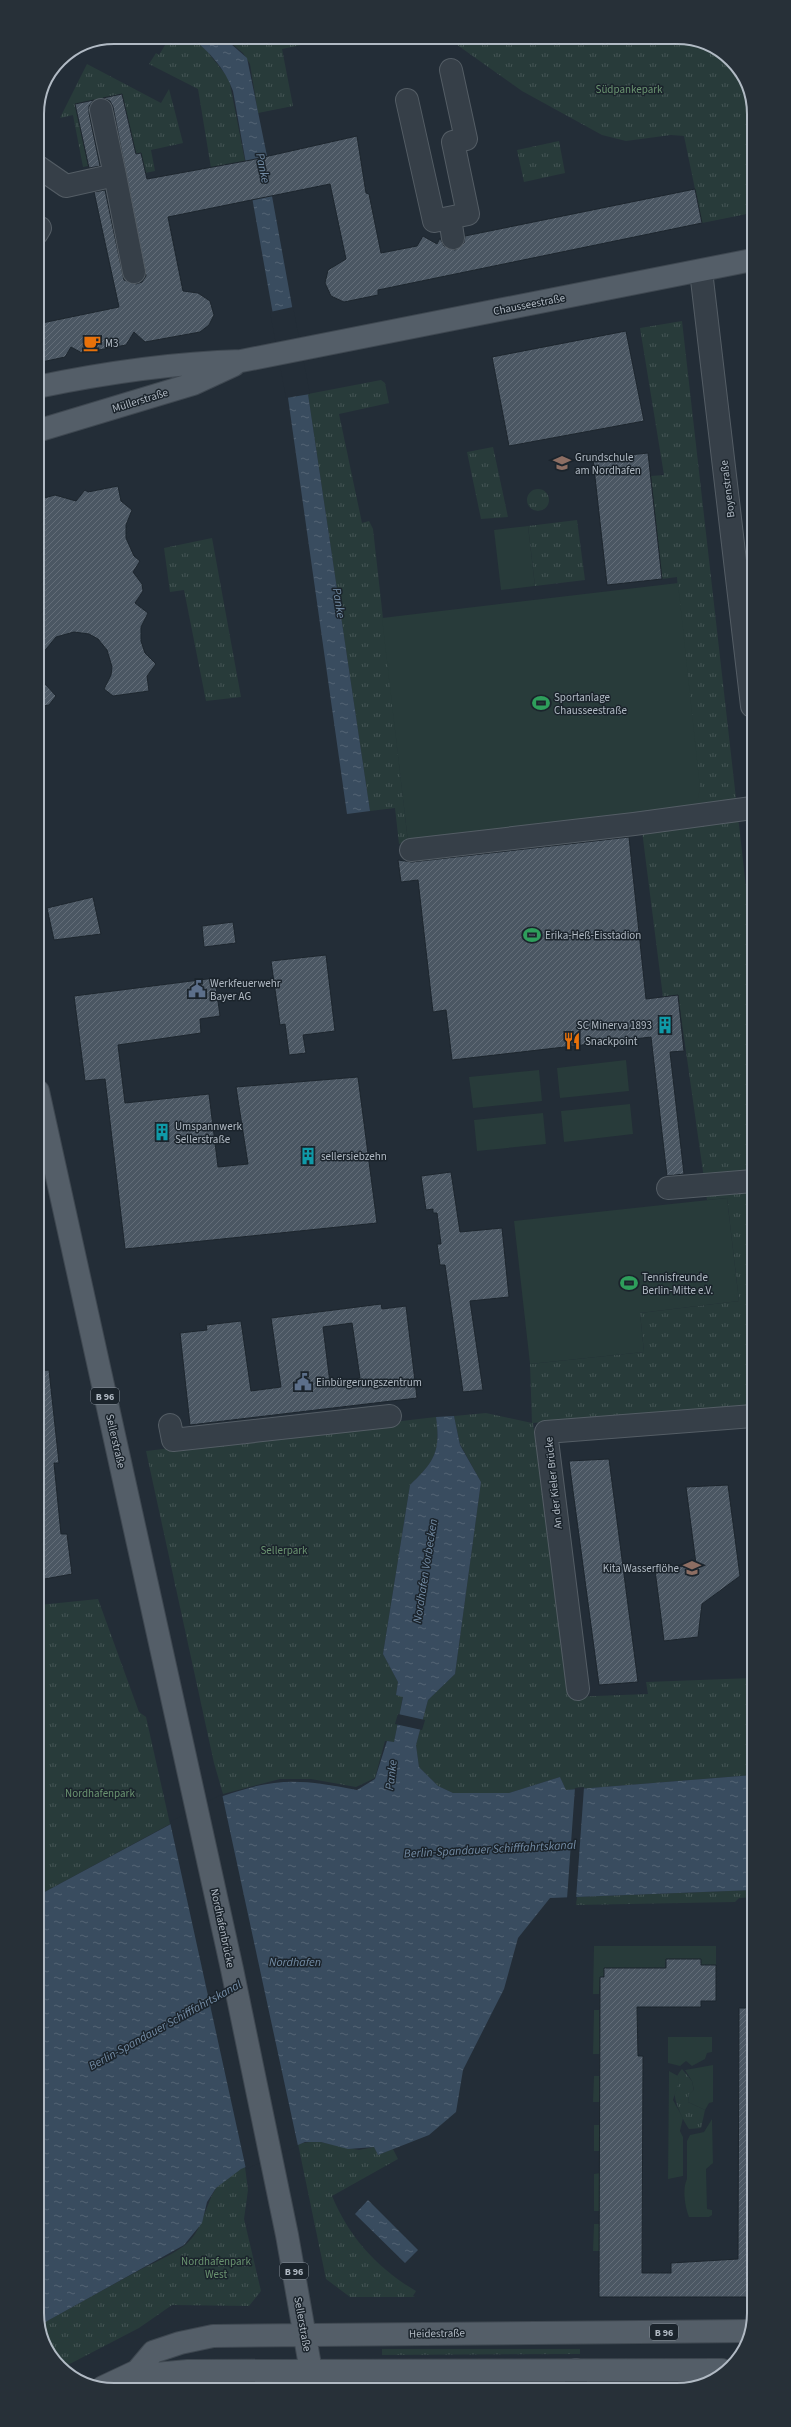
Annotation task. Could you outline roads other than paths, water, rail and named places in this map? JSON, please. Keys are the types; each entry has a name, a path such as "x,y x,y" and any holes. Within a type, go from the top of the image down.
{"main road":[{"name":"Chausseestraße","path":"291,352 747,261"},
{"name":"Müllerstraße","path":"44,385 168,366 240,361 291,352"},
{"name":"Müllerstraße","path":"44,430 193,384 240,361"},
{"name":"Sellerstraße","path":"44,1118 182,1744"},
{"name":"Nordhafenbrücke","path":"182,1744 231,1962 281,2206"},
{"name":"Sellerstraße","path":"281,2206 306,2335 311,2371"},
{"name":"Heidestraße","path":"111,2383 137,2370 153,2352 180,2343 213,2336 744,2331"},
{"path":"137,2370 155,2374 188,2371 311,2371 576,2379 717,2370"}],"street":[{"path":"407,100 434,221 452,228 468,214 453,142 466,139 451,70"},
{"path":"101,110 110,171 134,272"},
{"path":"44,171 66,186 110,171"},
{"name":"Boyenstraße","path":"701,271 747,663"},
{"path":"411,850 702,816 747,809"},
{"path":"668,1188 747,1182"},
{"path":"170,1425 173,1440 390,1416"},
{"name":"An der Kieler Brücke","path":"578,1689 546,1432 747,1416"}],"water":[{"name":"Panke","path":"199,44 231,44 247,58 267,156 272,196 308,394 370,811 347,814 288,398 233,91 226,75 216,61"},
{"name":"Nordhafen","path":"454,1416 460,1445 481,1482 455,1674 428,1700 416,1745 419,1767 438,1786 453,1793 509,1793 560,1777 566,1790 747,1775 747,1890 550,1898 518,1938 504,1989 463,2070 456,2112 429,2135 378,2155 374,2147 348,2149 321,2142 305,2142 241,2169 216,2188 207,2202 202,2223 184,2245 45,2322 44,1892 223,1796 259,1786 289,1782 304,1782 357,1790 375,1779 387,1741 394,1742 403,1697 396,1695 398,1682 383,1654 410,1485 425,1470 434,1456 437,1439 436,1417"},
{"path":"368,2200 418,2250 405,2263 355,2214"}],"place":[{"name":"M3","path":"92,343"},
{"name":"Grundschule am Nordhafen","path":"562,463"},
{"name":"Sportanlage Chausseestraße","path":"541,703"},
{"name":"Erika-Heß-Eisstadion","path":"532,935"},
{"name":"Werkfeuerwehr Bayer AG","path":"197,989"},
{"name":"SC Minerva 1893","path":"665,1025"},
{"name":"Snackpoint","path":"572,1041"},
{"name":"Umspannwerk Sellerstraße","path":"162,1132"},
{"name":"sellersiebzehn","path":"308,1156"},
{"name":"Tennisfreunde Berlin-Mitte e.V.","path":"629,1283"},
{"name":"Einbürgerungszentrum","path":"303,1382"},
{"name":"Kita Wasserflöhe","path":"692,1568"}],"park label":[{"name":"Südpankepark","path":"629,89"},
{"name":"Sellerpark","path":"284,1550"},
{"name":"Nordhafenpark","path":"100,1793"},
{"name":"Nordhafenpark West","path":"216,2267"}],"water label":[{"name":"Nordhafen Vorbecken","path":"425,1571"},
{"name":"Berlin-Spandauer Schifffahrtskanal","path":"490,1849"},
{"name":"Berlin-Spandauer Schifffahrtskanal","path":"165,2025"}]}
